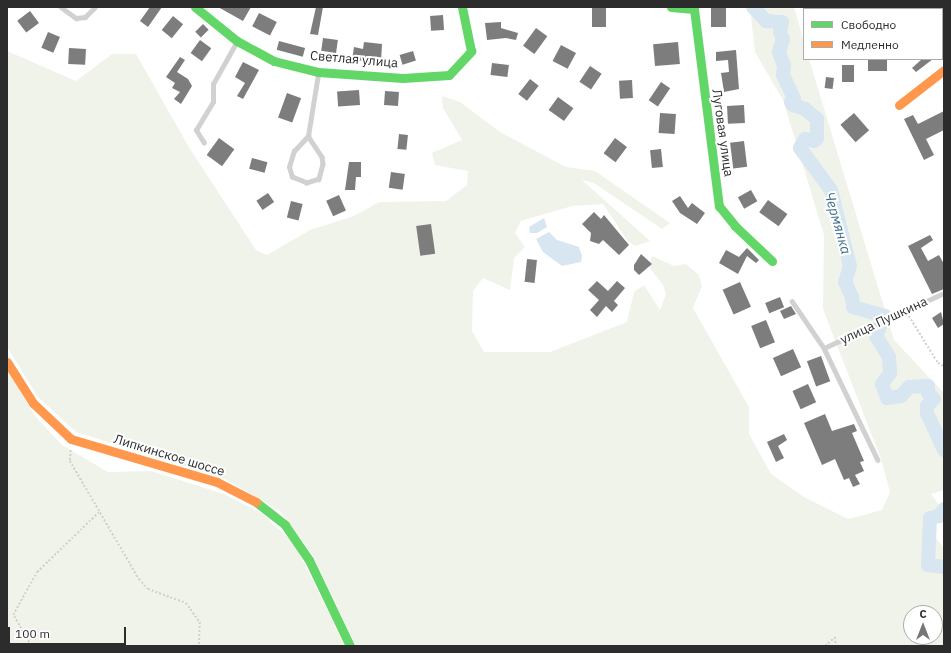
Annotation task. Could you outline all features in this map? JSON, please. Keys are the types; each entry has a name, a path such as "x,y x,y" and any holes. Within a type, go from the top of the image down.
{"street":[{"name":"Светлая улица","path":"194,7 237,41 274,61 318,72 403,78 449,75 471,51 462,7"},
{"name":"Луговая улица","path":"671,7 694,10 719,206 735,226 772,261"},
{"path":"899,105 944,70"},
{"name":"Липкинское шоссе","path":"7,362 33,403 71,439 217,482 251,499 270,511 285,524 309,560 350,646"}],"lane":[{"path":"61,7 76,18 85,18 95,7"},
{"path":"204,143 196,130 213,102 213,84 237,41"},
{"path":"308,136 322,157 323,164 319,179 307,183 292,177 289,167 294,151 308,136 318,72"},
{"name":"улица Пушкина","path":"824,348 906,312 944,293"},
{"path":"792,301 824,348 878,460"}],"path":[{"path":"906,312 938,363 944,366"},
{"path":"70,461 139,578 148,589 186,603 200,622 199,646"},
{"path":"30,646 14,615 37,572 100,511"},
{"path":"825,646 835,637 836,646"}],"shaded area":[{"path":"750,7 794,7 803,38 803,60 809,60 894,340 944,393 944,490 931,494 939,505 926,526 944,548 944,646 356,646 312,554 280,511 225,479 76,432 38,397 7,347 7,51 76,81 112,54 136,54 190,149 256,250 267,255 310,230 354,216 379,202 446,201 467,185 468,171 435,165 432,153 462,140 443,108 442,96 460,102 500,132 566,167 595,171 670,223 662,229 594,183 582,180 650,241 635,246 627,240 603,204 572,206 521,221 515,233 525,247 514,258 510,290 483,278 473,291 472,331 484,352 550,352 627,322 634,292 644,285 660,310 666,294 663,285 649,267 652,256 674,266 686,264 699,275 702,286 693,308 749,407 749,434 771,474 804,497 848,519 882,510 890,492 881,459 823,309 824,235 783,100 755,52"},
{"path":"544,218 547,227 537,233 530,233 529,227"},
{"path":"549,232 557,240 579,247 582,256 581,262 562,266 543,252 536,239"},
{"path":"7,370 36,417 62,445 108,472 151,471 224,494 261,513 294,543 345,646 7,646"}],"building":[{"path":"150,7 162,7 148,27 140,21"},
{"path":"218,7 251,7 243,21"},
{"path":"316,7 323,7 318,35 310,34"},
{"path":"592,7 606,7 606,27 592,27"},
{"path":"711,7 726,7 726,27 711,27"},
{"path":"30,11 39,23 26,33 17,21"},
{"path":"259,13 277,22 270,35 252,26"},
{"path":"443,15 444,30 431,31 430,16"},
{"path":"173,16 183,24 172,38 162,30"},
{"path":"501,22 501,28 518,33 516,40 506,38 487,40 485,23"},
{"path":"203,24 209,30 201,37 195,32"},
{"path":"536,28 547,36 534,54 523,46"},
{"path":"48,32 60,37 53,53 41,48"},
{"path":"323,38 338,40 336,53 321,51"},
{"path":"200,40 211,48 202,61 191,53"},
{"path":"279,41 305,48 303,57 277,50"},
{"path":"364,42 382,44 381,62 352,60 354,47 363,49"},
{"path":"678,42 680,64 655,66 653,44"},
{"path":"561,45 576,53 568,69 553,61"},
{"path":"69,48 86,49 85,65 68,64"},
{"path":"736,50 739,89 724,92 721,73 729,72 728,60 716,61 716,52"},
{"path":"413,51 416,61 403,65 400,55"},
{"path":"180,57 185,60 177,72 188,79 192,86 181,104 174,99 180,92 172,88 175,83 166,77"},
{"path":"868,60 887,60 887,71 868,71"},
{"path":"921,60 932,60 916,72 912,68"},
{"path":"243,62 259,70 243,99 237,96 245,83 235,77"},
{"path":"492,63 509,65 507,77 491,75"},
{"path":"842,65 854,65 854,82 842,82"},
{"path":"590,66 602,74 591,90 579,82"},
{"path":"826,77 834,78 833,89 825,88"},
{"path":"530,79 539,86 527,101 518,94"},
{"path":"632,80 633,98 620,99 619,81"},
{"path":"661,82 670,88 658,106 649,100"},
{"path":"359,90 360,105 338,106 337,92"},
{"path":"385,91 399,92 398,106 384,105"},
{"path":"287,93 301,98 292,123 278,117"},
{"path":"558,97 573,108 564,121 549,110"},
{"path":"744,105 745,123 728,124 727,106"},
{"path":"944,111 944,130 926,139 934,155 924,160 904,119 913,115 918,124"},
{"path":"660,113 676,114 675,134 659,133"},
{"path":"854,113 869,130 856,142 840,125"},
{"path":"399,134 408,135 406,150 397,149"},
{"path":"219,138 234,149 222,166 207,155"},
{"path":"615,138 627,147 616,162 604,153"},
{"path":"744,141 747,167 733,169 730,143"},
{"path":"661,149 663,167 652,168 650,150"},
{"path":"252,158 267,162 265,173 249,169"},
{"path":"349,162 361,162 361,177 356,177 355,190 345,190"},
{"path":"391,172 405,174 403,190 389,188"},
{"path":"751,190 757,201 744,209 738,197"},
{"path":"268,193 274,202 263,210 256,201"},
{"path":"339,195 346,211 333,216 326,201"},
{"path":"680,196 688,208 692,203 705,213 697,224 680,213 672,201"},
{"path":"768,200 787,214 779,226 759,212"},
{"path":"291,201 303,204 299,220 287,217"},
{"path":"594,212 601,219 604,215 629,245 619,255 603,240 599,244 590,241 591,233 582,224"},
{"path":"431,224 435,254 420,256 416,226"},
{"path":"930,235 933,240 921,248 928,261 939,255 944,264 944,289 932,294 908,246"},
{"path":"747,248 759,260 756,263 747,256 738,274 719,263 726,250 739,257"},
{"path":"641,254 652,264 639,275 634,270 634,265"},
{"path":"527,259 537,260 535,283 525,282"},
{"path":"597,281 608,291 617,281 625,288 614,301 618,305 612,312 606,306 597,317 590,310 599,300 588,290"},
{"path":"740,282 751,307 734,314 723,290"},
{"path":"780,297 784,307 769,313 765,303"},
{"path":"791,306 796,314 784,319 780,311"},
{"path":"941,312 944,324 938,328 932,318"},
{"path":"766,320 775,342 760,348 751,326"},
{"path":"793,349 801,367 781,376 773,358"},
{"path":"821,356 830,381 816,387 807,361"},
{"path":"808,384 816,402 801,409 792,391"},
{"path":"825,414 832,431 854,424 857,431 852,433 864,461 860,462 864,471 855,475 860,484 853,487 849,478 844,480 835,459 822,465 804,423"},
{"path":"784,434 787,440 778,446 784,458 776,462 767,442"}],"waterway":[{"name":"Чермянка","path":"753,7 766,21 782,22 780,32 783,39 779,52 784,66 783,75 794,99 791,102 793,105 805,109 817,119 817,138 814,141 805,139 800,148 831,190 850,266 845,282 852,297 853,307 885,316 876,336 889,357 890,373 882,384 887,398 901,396 909,387 928,386 928,393 934,399 927,406 927,413 944,450"},
{"name":"Чермянка","path":"944,509 939,516 930,518 928,565 944,567"}],"traffic: fast":[{"path":"195,7 237,41 274,61 318,72 403,78 449,75 471,51 462,7"},
{"path":"671,7 694,9 719,206 735,226 772,261"},
{"path":"256,502 285,525 309,560 350,646"}],"traffic: slow":[{"path":"899,105 944,70"},
{"path":"7,362 33,403 71,439 217,482 256,502"}]}
